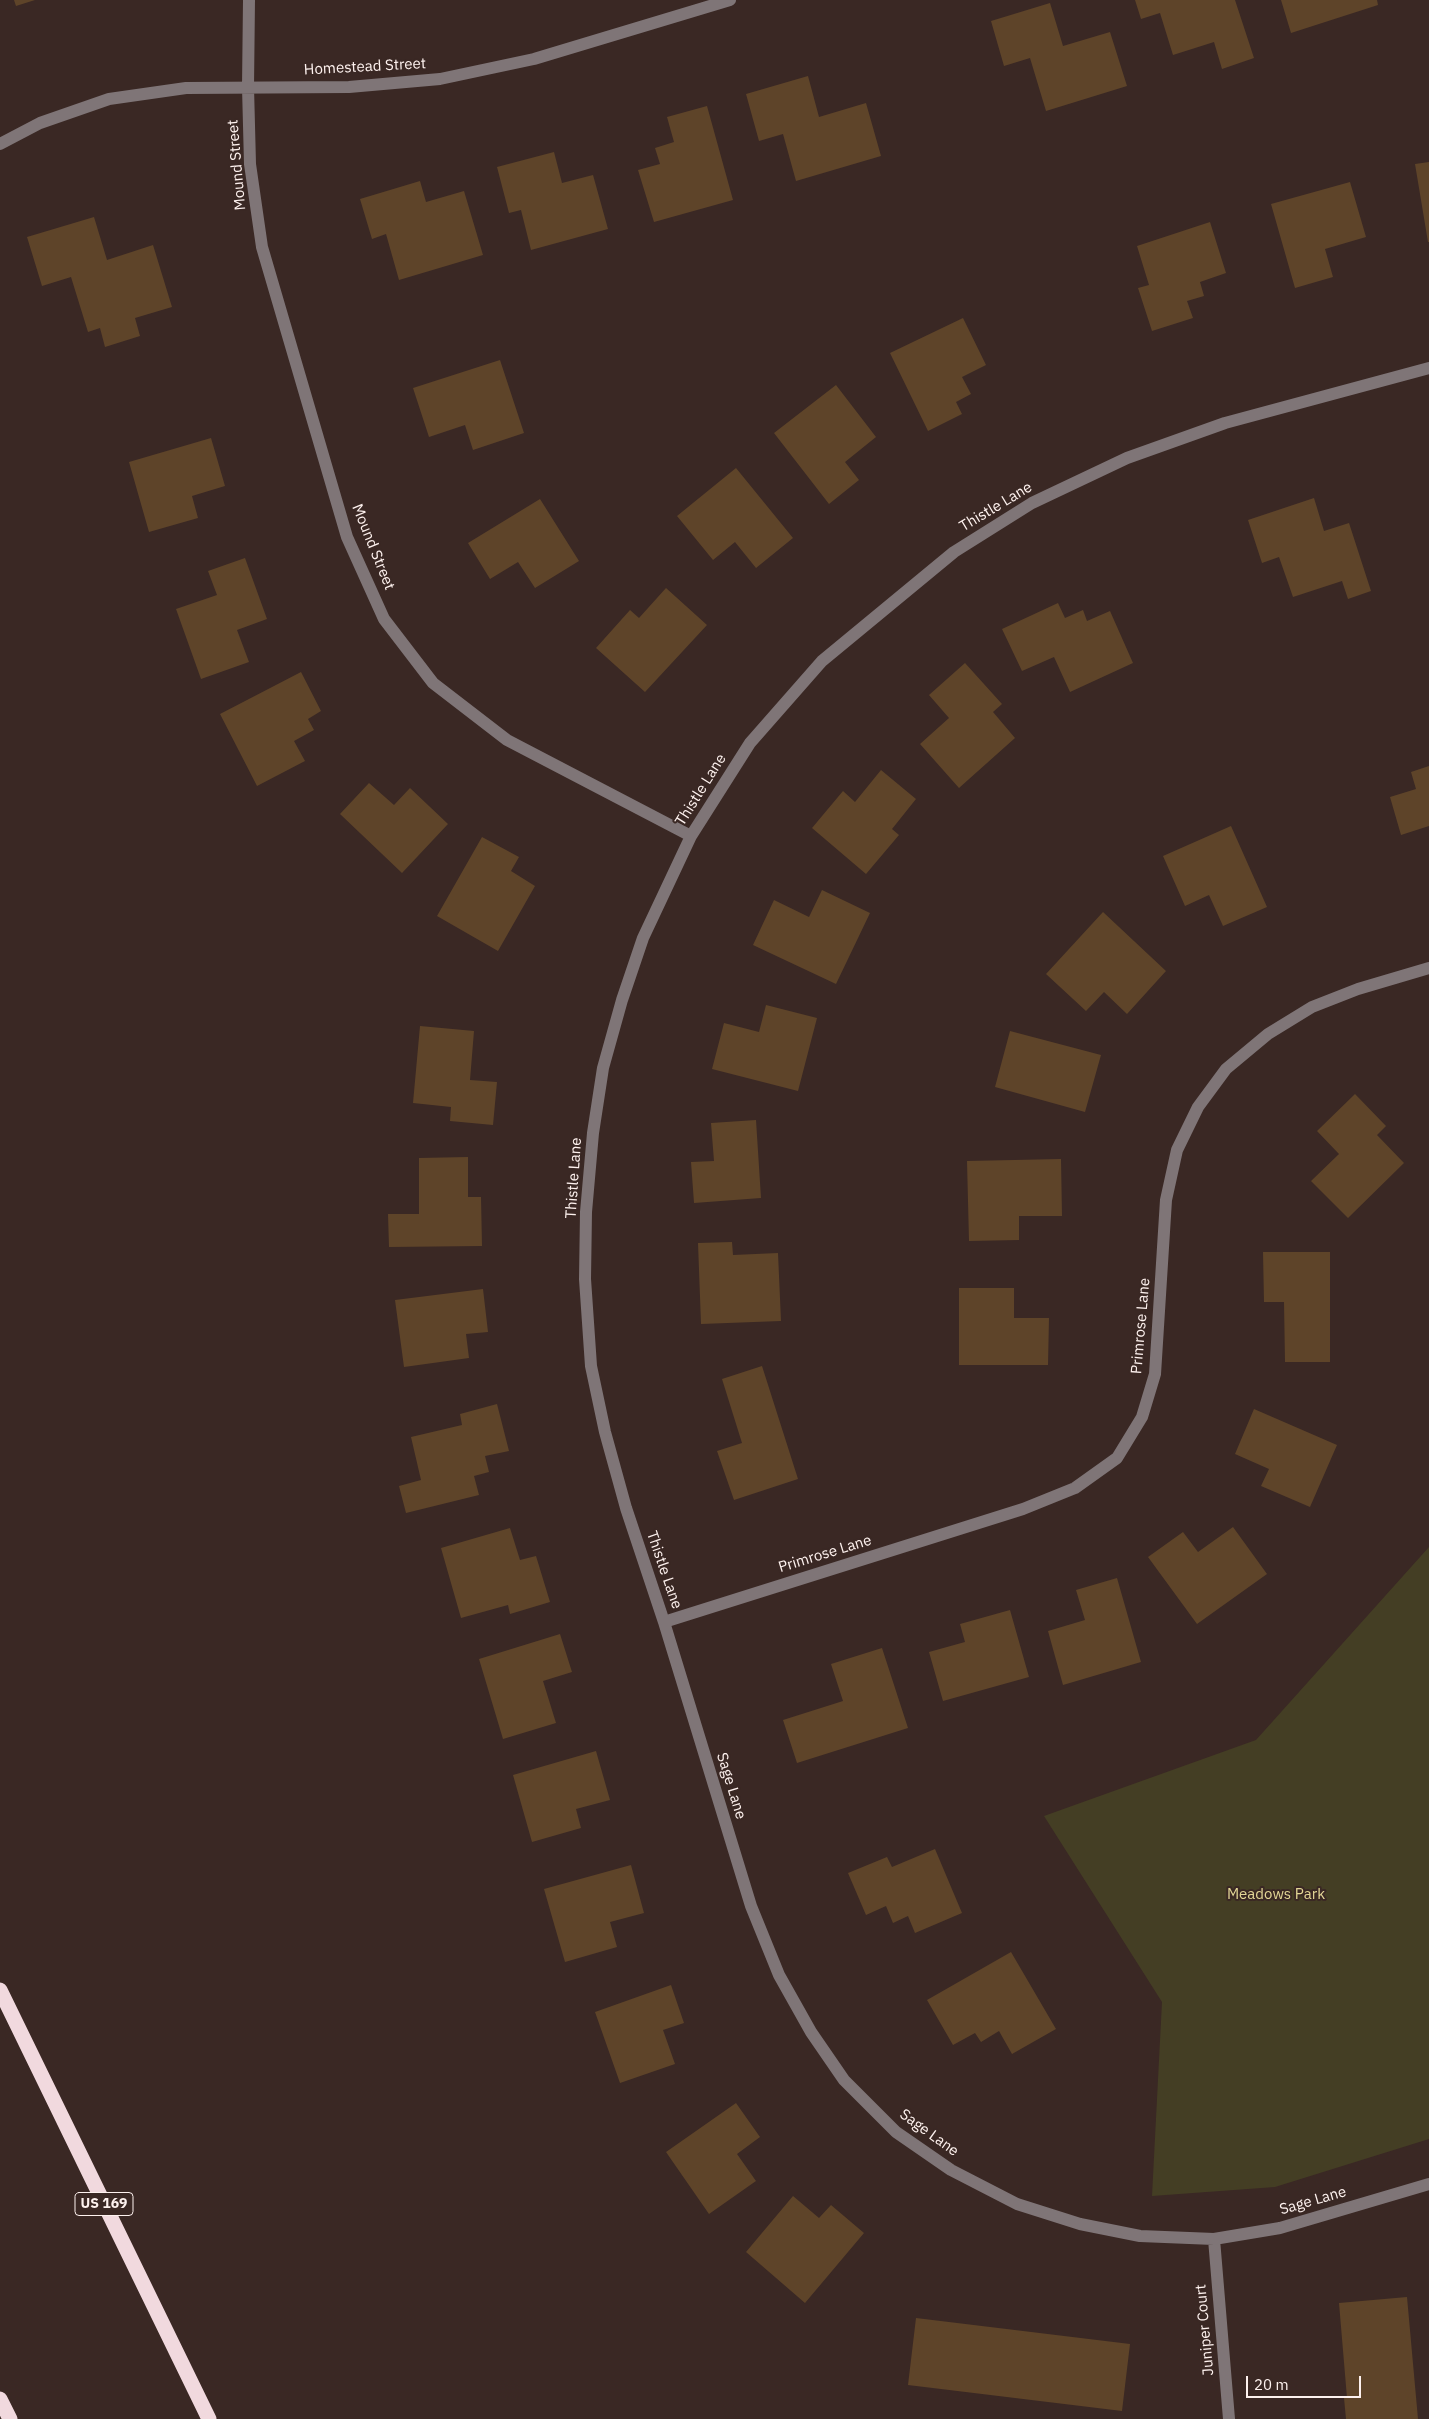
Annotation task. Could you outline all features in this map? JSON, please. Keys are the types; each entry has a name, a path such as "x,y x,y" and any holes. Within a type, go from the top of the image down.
{"highway":[{"name":"US 169","path":"0,1990 208,2419"},
{"path":"0,2399 10,2419"}],"street":[{"name":"Mound Street","path":"249,0 248,87 250,164 262,247 347,537 384,619 433,683 507,740 691,836"},
{"name":"Homestead Street","path":"0,144 40,123 109,99 186,88 349,87 440,79 534,59 730,0"},
{"name":"Thistle Lane","path":"664,1622 626,1508 605,1432 592,1366 585,1279 586,1212 593,1133 603,1068 622,1000 643,938 691,836 750,743 822,661 882,610 962,547 1032,503 1127,458 1225,423 1429,368"},
{"name":"Primrose Lane","path":"664,1622 1023,1508 1075,1488 1117,1458 1142,1417 1155,1374 1166,1200 1177,1150 1198,1107 1226,1069 1268,1034 1305,1011 1358,989 1429,968"},
{"name":"Sage Lane","path":"664,1622 751,1906 779,1975 811,2032 844,2080 896,2132 951,2170 1017,2204 1080,2224 1140,2236 1214,2239 1280,2228 1429,2184"},
{"name":"Juniper Court","path":"1214,2239 1229,2419"}],"green space":[{"name":"Meadows Park","path":"1429,1547 1429,2139 1275,2187 1152,2196 1162,2002 1044,1816 1256,1740"}],"building":[{"path":"14,0 35,0 16,6"},
{"path":"1135,0 1235,0 1254,58 1222,69 1214,42 1173,55 1160,13 1141,19"},
{"path":"1281,0 1377,0 1378,5 1291,33"},
{"path":"1050,3 1063,46 1110,32 1127,86 1046,111 1030,58 1004,66 991,21"},
{"path":"808,76 819,117 866,103 881,156 796,181 783,134 759,141 746,94"},
{"path":"707,106 733,200 654,222 638,170 660,164 655,148 674,142 667,117"},
{"path":"554,152 562,183 593,175 608,229 531,250 521,210 509,213 497,167"},
{"path":"1429,162 1429,242 1428,242 1415,164"},
{"path":"420,181 426,202 464,191 483,255 399,280 386,234 372,239 360,199"},
{"path":"1350,182 1366,237 1325,249 1333,277 1295,288 1271,204"},
{"path":"94,217 107,260 153,245 172,307 135,318 140,336 105,347 100,328 88,332 71,277 42,286 27,237"},
{"path":"1210,222 1226,273 1200,282 1204,296 1187,301 1193,318 1152,331 1138,288 1149,285 1137,246"},
{"path":"963,318 986,365 962,377 971,394 956,402 962,414 928,431 890,353"},
{"path":"500,360 524,433 473,450 465,425 429,437 413,388"},
{"path":"836,385 876,437 845,462 859,480 829,504 774,433"},
{"path":"211,438 225,486 192,496 198,518 149,532 129,462"},
{"path":"736,468 793,538 756,568 735,542 713,560 677,516"},
{"path":"1314,498 1324,531 1349,523 1371,591 1348,599 1342,581 1293,597 1279,557 1262,563 1248,520"},
{"path":"540,499 579,561 535,588 518,562 490,579 468,543"},
{"path":"245,558 267,619 237,630 249,662 201,679 176,609 217,595 208,571"},
{"path":"666,588 707,625 645,692 596,648 630,610 639,618"},
{"path":"1058,603 1065,618 1083,610 1087,621 1110,611 1133,663 1070,692 1054,657 1022,671 1002,629"},
{"path":"965,663 1002,704 993,712 1015,738 959,788 920,744 949,718 929,695"},
{"path":"301,672 321,711 308,719 314,730 294,741 305,761 257,786 220,714"},
{"path":"1429,766 1429,826 1401,835 1390,797 1416,789 1411,772"},
{"path":"881,770 916,799 892,829 899,835 866,874 812,828 843,791 855,802"},
{"path":"369,783 394,805 410,788 448,824 402,873 340,814"},
{"path":"1231,826 1267,907 1223,926 1209,895 1185,906 1163,856"},
{"path":"482,837 519,857 511,871 535,886 498,951 437,916"},
{"path":"822,890 870,913 836,984 753,945 774,900 809,917"},
{"path":"1103,912 1166,971 1127,1014 1104,992 1086,1011 1046,974"},
{"path":"766,1005 817,1018 798,1091 712,1069 724,1023 759,1032"},
{"path":"420,1026 474,1031 470,1080 497,1082 493,1125 450,1121 451,1107 413,1103"},
{"path":"1010,1031 1101,1055 1085,1112 995,1087"},
{"path":"1355,1094 1386,1126 1377,1135 1404,1163 1348,1218 1311,1181 1339,1154 1317,1131"},
{"path":"756,1120 761,1198 694,1203 691,1162 714,1161 711,1123"},
{"path":"468,1157 468,1197 481,1197 482,1246 389,1247 388,1214 419,1214 419,1158"},
{"path":"1061,1159 1062,1216 1019,1216 1019,1240 969,1241 967,1161"},
{"path":"732,1242 733,1255 778,1253 781,1321 701,1324 698,1243"},
{"path":"1263,1252 1330,1252 1330,1362 1285,1362 1284,1302 1264,1302"},
{"path":"959,1288 1014,1288 1014,1318 1049,1318 1048,1365 959,1365"},
{"path":"483,1289 488,1332 466,1334 469,1358 404,1367 395,1300"},
{"path":"762,1366 798,1479 734,1500 717,1451 742,1443 722,1379"},
{"path":"497,1404 509,1451 485,1456 489,1472 474,1476 479,1495 406,1513 399,1486 421,1480 411,1437 462,1425 460,1414"},
{"path":"1254,1409 1337,1445 1310,1507 1261,1486 1269,1469 1235,1454"},
{"path":"1233,1527 1267,1574 1197,1624 1148,1557 1183,1532 1198,1552"},
{"path":"510,1528 520,1560 536,1556 550,1602 510,1614 508,1605 461,1618 441,1548"},
{"path":"1117,1578 1141,1662 1063,1685 1048,1631 1085,1620 1076,1590"},
{"path":"1010,1610 1029,1677 943,1701 929,1652 965,1642 960,1624"},
{"path":"560,1634 572,1672 543,1681 556,1723 503,1739 479,1659"},
{"path":"882,1648 908,1728 797,1763 783,1720 843,1701 831,1664"},
{"path":"596,1751 610,1800 576,1809 581,1828 532,1842 513,1775"},
{"path":"935,1849 962,1913 915,1933 908,1916 893,1923 886,1906 866,1915 848,1873 887,1857 892,1867"},
{"path":"631,1865 644,1913 610,1922 617,1947 565,1962 544,1889"},
{"path":"1011,1952 1056,2029 1012,2054 999,2031 981,2042 975,2033 953,2045 927,2000"},
{"path":"671,1985 684,2023 663,2030 675,2064 620,2083 595,2012"},
{"path":"736,2103 760,2137 737,2154 756,2181 709,2214 666,2152"},
{"path":"793,2196 819,2218 831,2205 864,2233 805,2303 746,2252"},
{"path":"1407,2297 1418,2419 1346,2419 1344,2398 1347,2398 1339,2303"},
{"path":"916,2318 1130,2344 1122,2411 908,2385"}]}
